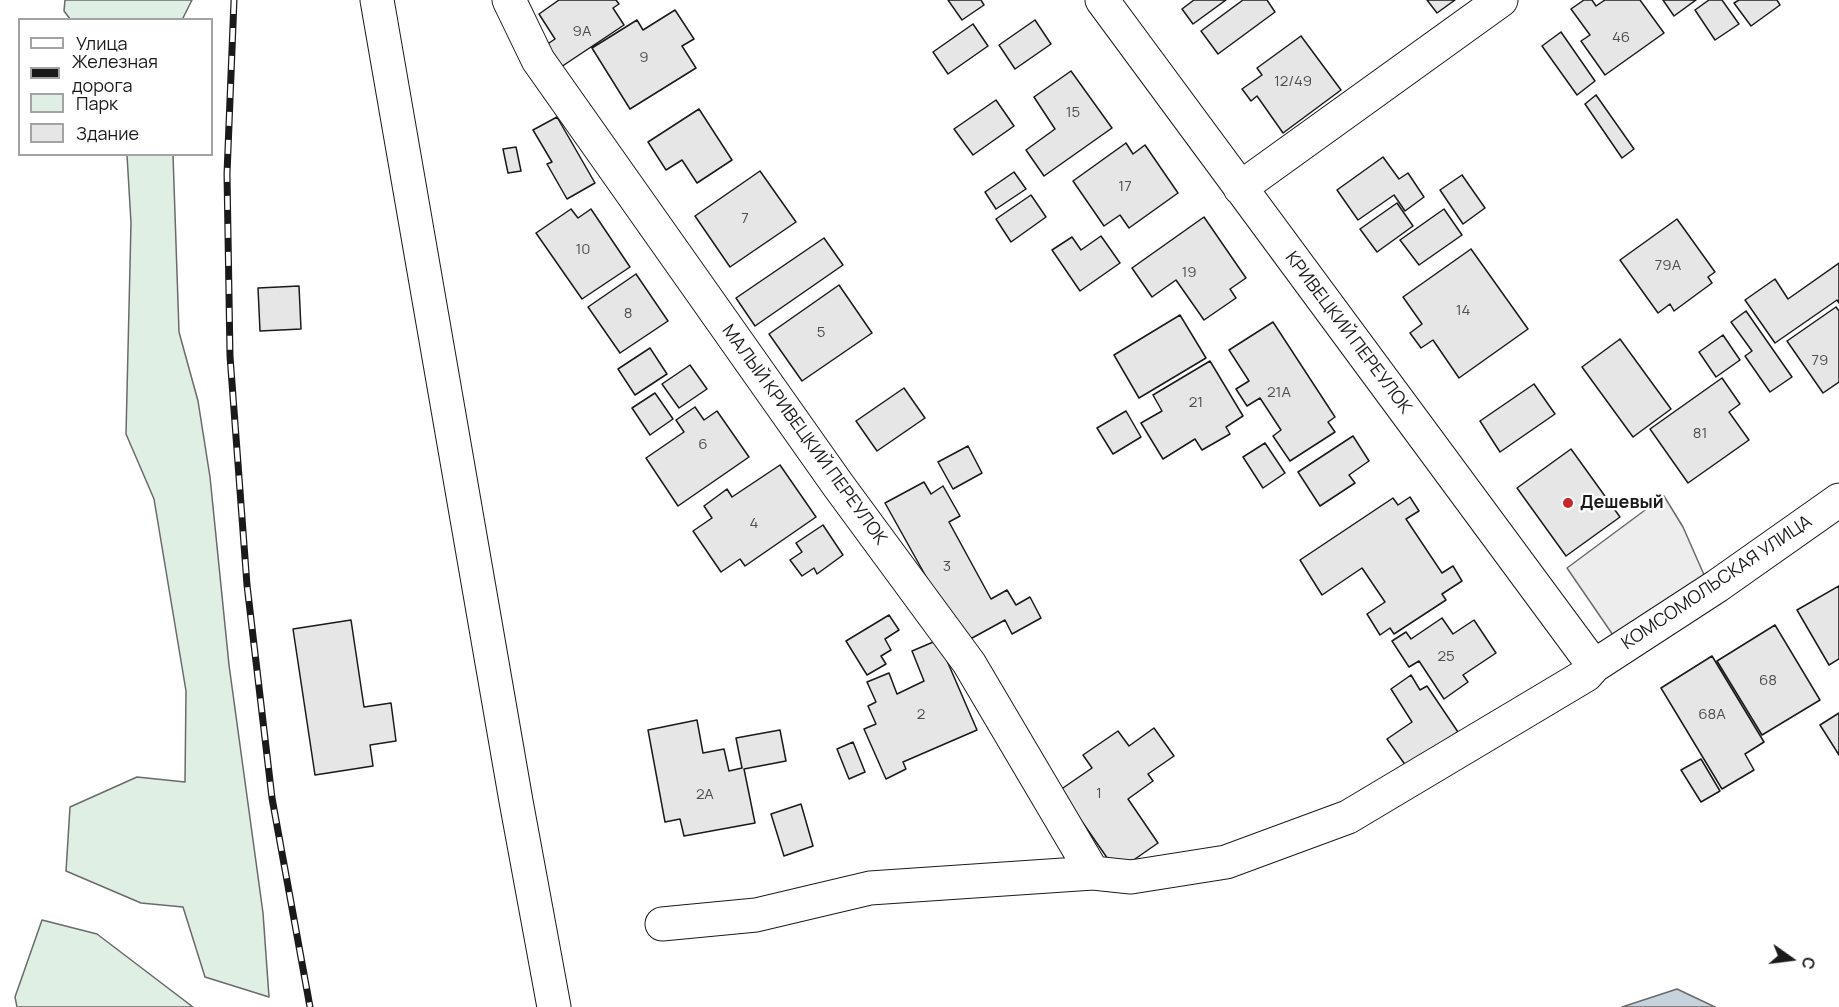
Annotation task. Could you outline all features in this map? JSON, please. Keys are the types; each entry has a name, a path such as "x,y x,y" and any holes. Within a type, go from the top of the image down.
{"street":[{"path":"378,0 516,801 554,1007"},
{"name":"МАЛЫЙ КРИВЕЦКИЙ ПЕРЕУЛОК","path":"509,0 538,60 838,485 969,663 1093,873"},
{"name":"КРИВЕЦКИЙ ПЕРЕУЛОК","path":"1102,0 1594,666"},
{"path":"1240,188 1501,0"},
{"name":"КОМСОМОЛЬСКАЯ УЛИЦА","path":"662,924 756,915 870,888 1093,873 1131,877 1226,862 1348,817 1586,675 1594,666 1718,586 1839,500"}],"green space":[{"path":"65,0 192,0 183,18 69,18 64,11"},
{"path":"127,156 173,156 179,332 198,401 210,477 229,665 263,913 269,997 205,977 183,907 141,903 66,871 70,807 137,777 185,782 186,691 154,499 126,434 131,223"},
{"path":"42,920 97,934 193,1007 17,1007 15,997"}],"shaded area":[{"path":"1664,496 1683,527 1705,577 1615,638 1567,568"},
{"path":"1677,989 1715,1007 1622,1007"}],"building":[{"path":"559,0 616,0 619,4 613,8 624,25 561,67 546,45 555,39 539,14"},
{"path":"948,0 981,0 984,5 962,20"},
{"path":"1194,0 1226,0 1193,24 1182,9"},
{"path":"1243,0 1267,0 1275,12 1218,54 1201,31"},
{"path":"1427,0 1455,0 1437,13"},
{"path":"1584,0 1592,0 1596,6 1605,0 1640,0 1664,33 1605,75 1581,41 1590,35 1571,9"},
{"path":"1663,0 1696,0 1674,16"},
{"path":"1709,0 1722,0 1739,24 1715,40 1695,10"},
{"path":"1739,0 1777,0 1780,5 1751,26 1734,3"},
{"path":"675,10 694,39 682,46 696,68 630,109 592,48 637,20 643,30"},
{"path":"1035,20 1051,44 1015,69 999,45"},
{"path":"973,24 988,46 948,74 933,52"},
{"path":"1561,32 1595,81 1577,95 1542,46"},
{"path":"1301,36 1341,90 1283,133 1257,96 1251,101 1242,89 1262,75 1257,68"},
{"path":"1071,71 1112,128 1044,176 1026,150 1055,129 1034,97"},
{"path":"1596,95 1634,149 1622,158 1585,104"},
{"path":"996,100 1014,126 973,155 954,129"},
{"path":"699,109 732,160 697,183 682,160 666,170 648,142"},
{"path":"557,117 595,183 567,199 547,164 552,162 533,130"},
{"path":"1126,143 1133,154 1145,145 1178,193 1129,228 1120,215 1104,226 1073,181"},
{"path":"516,147 521,171 508,173 503,149"},
{"path":"1383,157 1399,179 1408,173 1424,197 1405,211 1394,195 1358,220 1337,190"},
{"path":"760,171 796,222 730,267 695,216"},
{"path":"1014,172 1026,189 996,209 985,192"},
{"path":"1462,175 1485,208 1463,224 1440,190"},
{"path":"1031,195 1046,217 1011,242 996,219"},
{"path":"1397,203 1413,226 1377,252 1360,229"},
{"path":"571,209 578,218 591,209 630,267 582,299 536,233"},
{"path":"1444,209 1462,235 1419,265 1400,240"},
{"path":"1204,217 1246,278 1230,289 1236,298 1204,320 1176,280 1152,297 1132,268"},
{"path":"1677,219 1715,272 1708,277 1712,283 1674,311 1670,304 1658,313 1620,260"},
{"path":"1101,236 1120,263 1080,291 1052,250 1072,237 1081,250"},
{"path":"824,238 843,265 755,326 736,298"},
{"path":"1471,249 1528,329 1459,378 1433,340 1421,348 1410,333 1422,324 1403,297"},
{"path":"1839,263 1839,303 1837,300 1775,343 1745,300 1775,279 1788,299"},
{"path":"636,274 668,321 620,353 588,307"},
{"path":"839,285 872,333 802,381 769,334"},
{"path":"299,286 301,329 260,331 258,288"},
{"path":"1836,307 1839,311 1839,382 1823,393 1787,341"},
{"path":"1746,311 1792,377 1770,392 1745,356 1752,351 1731,322"},
{"path":"1180,315 1206,358 1139,398 1114,355"},
{"path":"1273,322 1335,417 1328,422 1335,432 1290,461 1273,436 1281,430 1260,398 1247,406 1236,389 1249,381 1229,350"},
{"path":"1723,335 1740,360 1716,377 1699,352"},
{"path":"1620,339 1671,409 1633,437 1582,367"},
{"path":"650,348 667,374 635,395 618,369"},
{"path":"1210,361 1243,416 1226,427 1230,434 1202,450 1195,439 1163,459 1141,423 1162,411 1153,395"},
{"path":"690,365 707,389 679,408 662,384"},
{"path":"1722,378 1740,404 1729,412 1749,440 1688,483 1650,429"},
{"path":"1534,384 1555,414 1500,452 1480,421"},
{"path":"904,388 925,418 877,451 856,421"},
{"path":"655,393 673,419 650,435 632,408"},
{"path":"695,407 704,420 717,411 749,457 678,506 646,458 684,432 676,420"},
{"path":"1126,411 1141,437 1113,454 1097,428"},
{"path":"1353,436 1369,461 1349,475 1355,483 1320,506 1298,472"},
{"path":"1265,443 1285,473 1263,488 1243,457"},
{"path":"968,446 982,473 953,489 938,462"},
{"name":"Дешевый","path":"1571,449 1620,517 1566,556 1517,488"},
{"path":"780,465 816,517 745,566 740,559 721,572 693,531 712,518 704,506 727,489 732,497"},
{"path":"924,482 931,494 943,486 960,516 949,522 991,599 1007,590 1016,605 1030,597 1041,618 1012,634 1005,620 963,643 885,503"},
{"path":"1410,497 1419,511 1406,519 1442,573 1453,566 1462,581 1442,594 1446,600 1394,634 1390,628 1380,635 1367,614 1385,602 1362,568 1322,595 1300,560 1393,498 1398,505"},
{"path":"823,525 843,555 817,574 814,568 802,576 790,560 802,552 796,543"},
{"path":"1839,586 1839,659 1829,665 1797,610"},
{"path":"889,615 899,630 885,639 891,650 881,656 886,664 867,675 846,641"},
{"path":"1442,618 1453,634 1474,620 1496,653 1463,675 1468,682 1444,699 1419,661 1409,667 1392,641 1406,632 1411,639"},
{"path":"351,620 364,707 391,703 396,741 370,745 373,766 315,775 293,629"},
{"path":"1775,625 1820,700 1762,735 1717,661"},
{"path":"938,640 977,730 903,762 906,769 886,779 864,729 876,724 868,706 876,702 867,682 889,673 897,694 924,681 912,651"},
{"path":"1712,656 1764,742 1745,754 1754,770 1722,789 1661,688"},
{"path":"1411,675 1420,690 1427,686 1458,732 1406,766 1387,739 1412,722 1391,689"},
{"path":"1839,713 1839,755 1820,725"},
{"path":"697,720 703,753 724,749 729,771 742,768 736,738 780,730 786,761 744,769 755,823 684,836 680,819 665,822 648,730"},
{"path":"1154,728 1174,756 1148,774 1153,781 1128,799 1158,843 1125,866 1110,862 1060,790 1092,768 1083,755 1118,731 1129,746"},
{"path":"853,742 865,772 849,779 837,749"},
{"path":"1701,759 1720,791 1701,802 1681,770"},
{"path":"801,804 813,846 784,856 771,814"}],"railway":[{"path":"234,0 227,174 230,356 247,585 272,798 310,1007"}],"place":[{"name":"Дешевый","path":"1568,503"}]}
